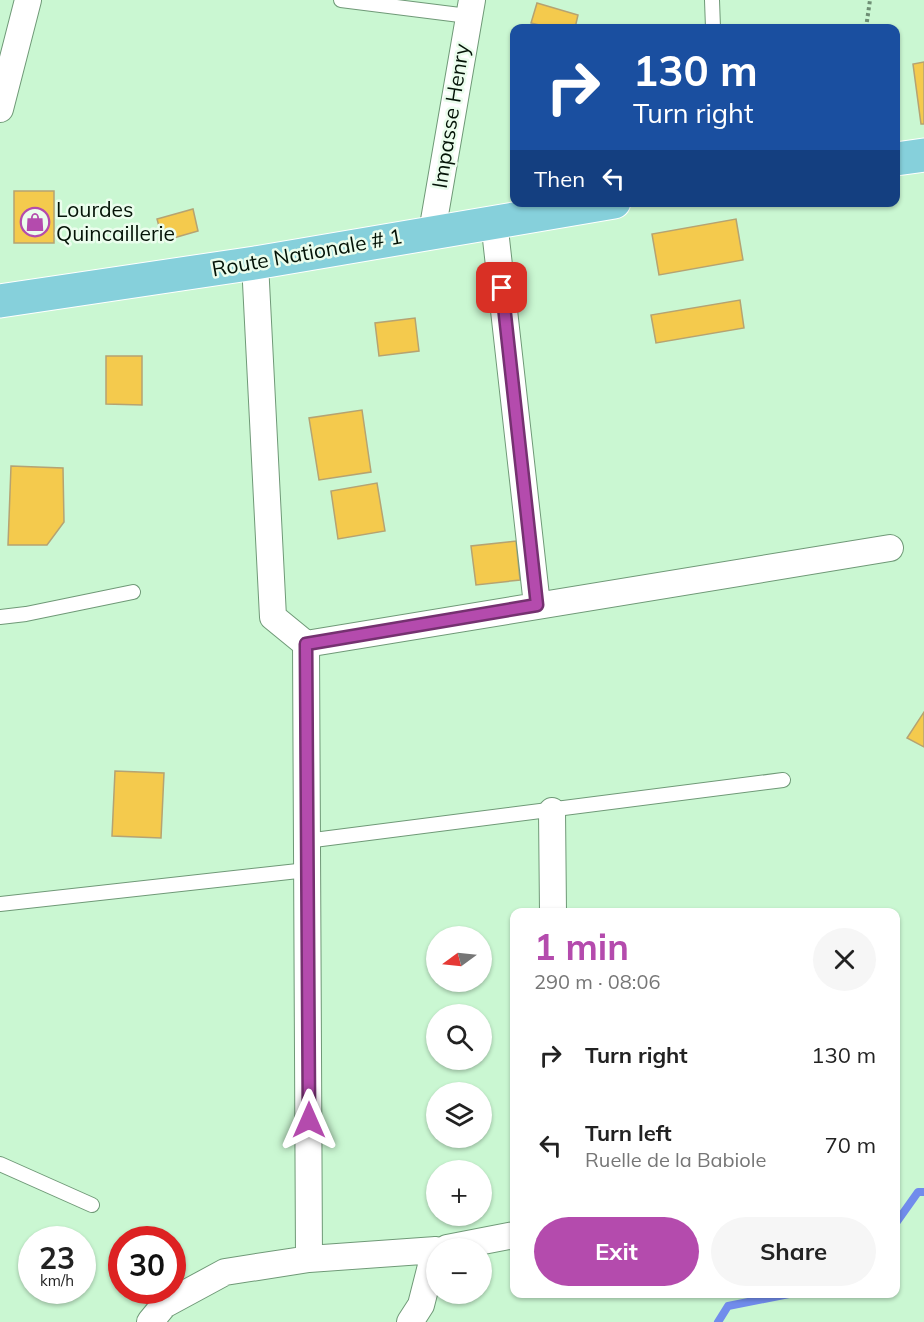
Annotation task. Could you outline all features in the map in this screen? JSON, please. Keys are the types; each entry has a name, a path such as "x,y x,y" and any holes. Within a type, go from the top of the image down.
{"main road":[{"path":"900,158 924,155"},
{"name":"Route Nationale # 1","path":"0,301 255,263 582,207"}],"street":[{"path":"1,101 28,0"},
{"name":"Impasse Henry","path":"432,232 470,8"},
{"path":"494,221 537,605"},
{"path":"255,263 273,617 306,644 890,548"},
{"path":"306,644 309,1259"},
{"path":"552,811 553,908"},
{"path":"492,1239 510,1236"},
{"path":"150,1322 164,1305 225,1272 309,1259 426,1251"},
{"path":"410,1322 421,1305 426,1291"}],"lane":[{"path":"341,0 470,8"},
{"path":"712,0 713,24"},
{"path":"0,616 26,614 133,592"},
{"path":"306,841 783,780"},
{"path":"0,904 308,870"},
{"path":"0,1164 92,1205"}],"path":[{"path":"867,24 870,0"}],"building":[{"path":"537,3 578,15 576,24 531,23"},
{"path":"924,62 924,124 921,124 913,64"},
{"path":"14,191 54,191 54,243 14,243"},
{"path":"193,209 198,231 163,241 157,219"},
{"path":"736,219 743,260 659,275 652,234"},
{"path":"740,300 744,328 656,343 651,315"},
{"path":"415,318 419,351 379,356 375,323"},
{"path":"106,356 142,356 142,405 106,404"},
{"path":"362,410 371,472 319,480 309,418"},
{"path":"11,466 63,468 64,522 47,545 8,545"},
{"path":"377,483 385,531 338,539 331,491"},
{"path":"516,541 520,580 476,585 471,546"},
{"path":"924,712 924,747 907,738"},
{"path":"115,771 164,773 161,838 112,836"}],"waterway":[{"path":"900,1217 918,1192 924,1192"},
{"path":"718,1322 728,1306 769,1298"}],"place":[{"name":"Lourdes Quincaillerie","path":"35,222"}],"route":[{"path":"309,1120 306,644 537,605 502,288"}]}
